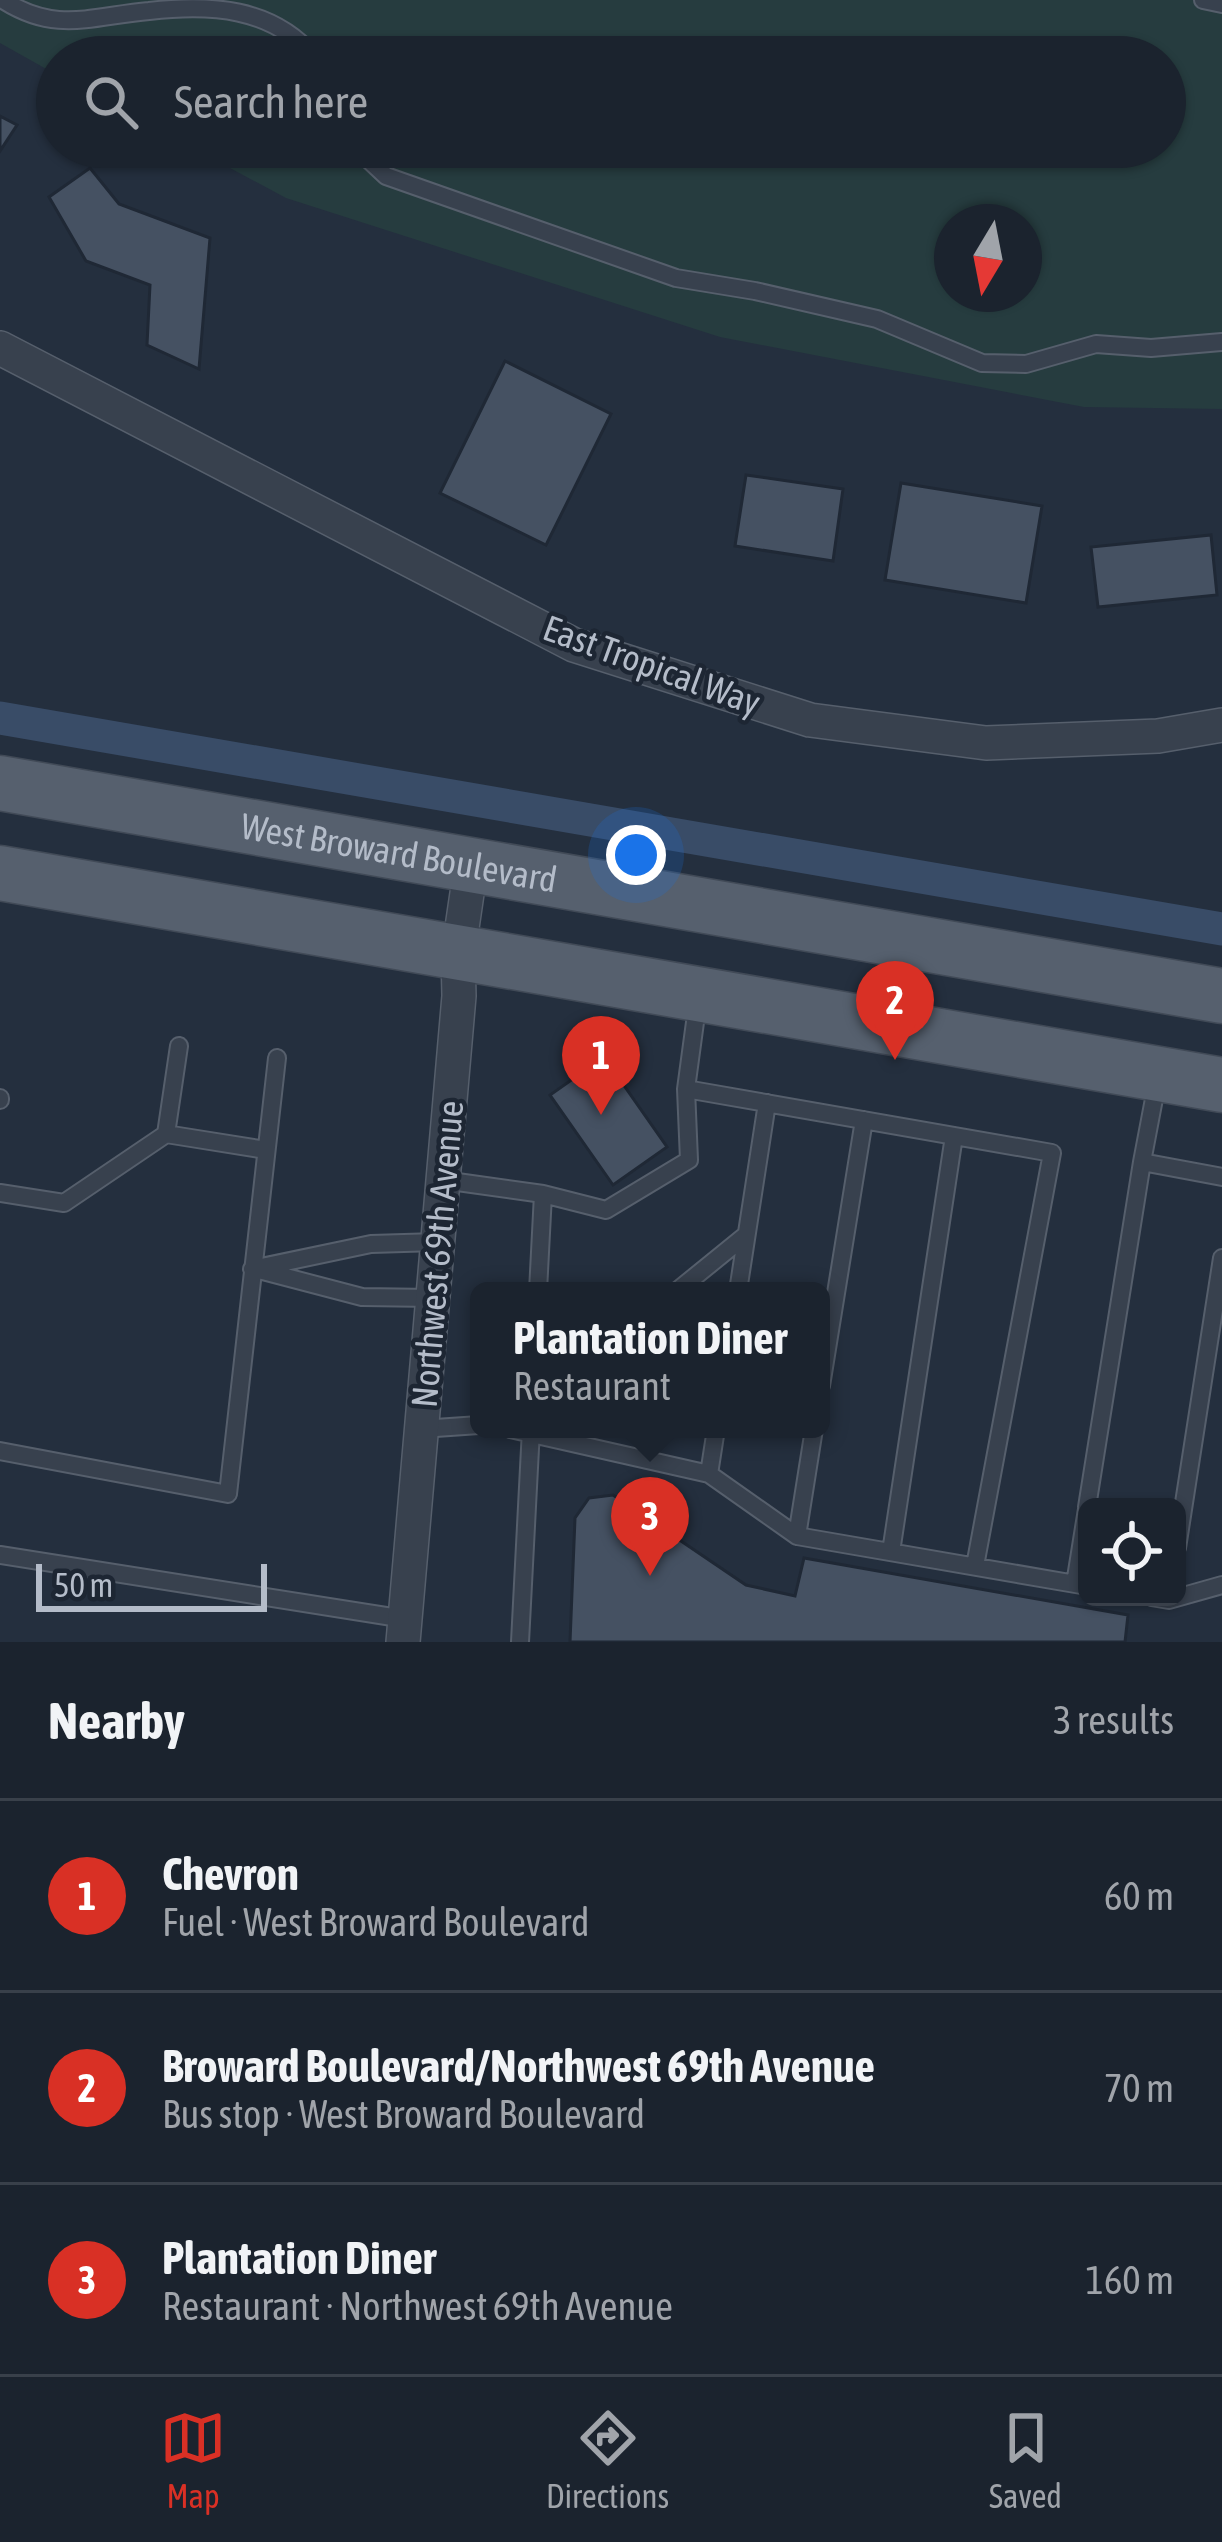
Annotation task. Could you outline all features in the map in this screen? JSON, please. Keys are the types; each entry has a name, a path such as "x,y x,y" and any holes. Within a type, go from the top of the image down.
{"main road":[{"name":"West Broward Boulevard","path":"0,783 1222,996"},
{"path":"0,873 1222,1085"},
{"path":"1158,1075 1222,1050"}],"street":[{"name":"East Tropical Way","path":"0,348 574,645 810,720 986,743 1158,736 1222,725"},
{"name":"Northwest 69th Avenue","path":"404,1630 459,996 458,955 471,866"}],"lane":[{"path":"3,0 34,16 61,22 147,11 232,12 268,19 294,36"},
{"path":"1202,0 1222,4"},
{"path":"377,168 386,176 676,278 878,319 982,363 1026,364 1096,344 1151,348 1222,342"},
{"path":"443,1180 544,1194 606,1210 689,1160 686,1089 700,993"},
{"path":"166,1134 179,1046"},
{"path":"0,1451 228,1494 277,1058"},
{"path":"1089,1498 1158,1075"},
{"path":"686,1089 1052,1153 975,1567"},
{"path":"739,1282 767,1103"},
{"path":"830,1330 864,1120"},
{"path":"0,1193 64,1203 166,1134 266,1150"},
{"path":"891,1552 954,1136"},
{"path":"1142,1162 1222,1177"},
{"path":"539,1282 544,1194"},
{"path":"687,1282 746,1235"},
{"path":"252,1269 371,1244 437,1242"},
{"path":"1185,1498 1222,1258"},
{"path":"252,1269 362,1298 433,1298"},
{"path":"421,1429 470,1425"},
{"path":"520,1642 531,1438"},
{"path":"560,1438 709,1474 797,1535 1078,1584"},
{"path":"709,1474 715,1438"},
{"path":"797,1535 813,1438"},
{"path":"0,1555 404,1630"},
{"path":"1186,1593 1222,1586"}],"green space":[{"path":"0,0 1222,0 1222,409 1084,407 720,337 286,198 230,168 1186,168 1186,36 36,36 36,63 0,43"}],"building":[{"path":"0,116 17,125 0,151"},
{"path":"90,168 119,204 210,238 199,369 147,345 150,285 86,261 49,197"},
{"path":"505,361 611,414 546,545 440,493"},
{"path":"746,475 843,489 833,561 735,546"},
{"path":"901,483 1042,506 1026,603 885,580"},
{"path":"1211,535 1217,595 1098,607 1091,547"},
{"path":"604,1057 667,1147 613,1185 550,1095"},
{"path":"613,1495 746,1585 795,1596 804,1558 1128,1615 1125,1642 570,1642 575,1518 589,1498"}],"waterway":[{"path":"0,718 1222,929"}],"place":[{"name":"Broward Boulevard/Northwest 69th Avenue","path":"895,1060"},
{"name":"Chevron","path":"601,1115"},
{"name":"Plantation Diner","path":"650,1576"}]}
